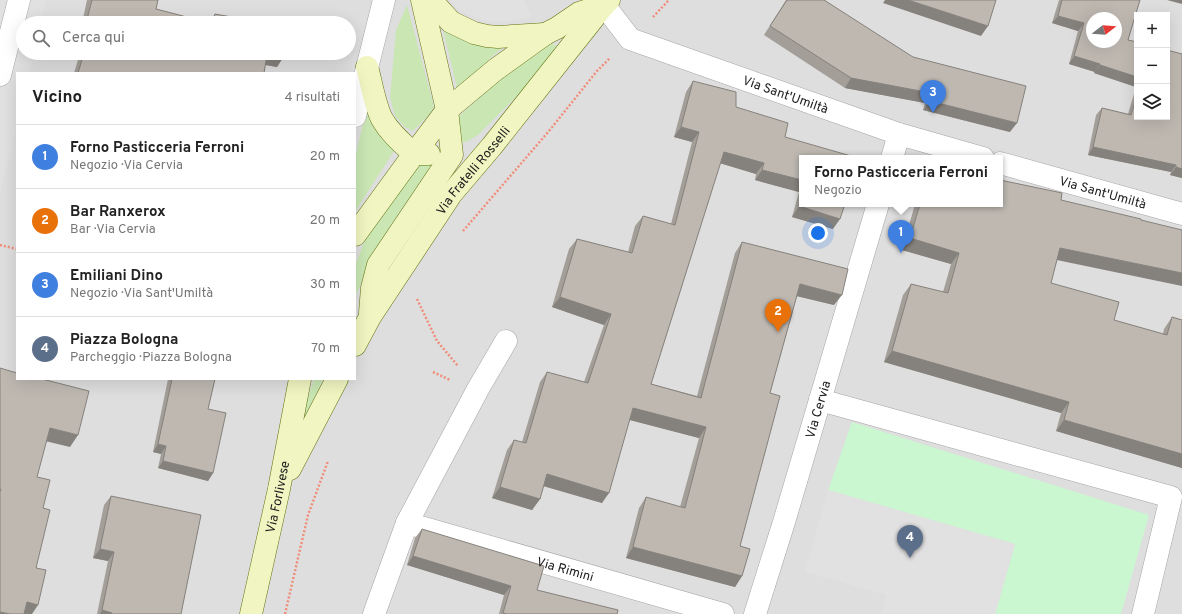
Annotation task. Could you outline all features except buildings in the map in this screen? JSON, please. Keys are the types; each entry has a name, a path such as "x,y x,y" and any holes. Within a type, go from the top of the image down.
{"main road":[{"path":"370,317 372,288 378,265 452,155 447,110 422,0"},
{"path":"431,0 451,22 474,33 498,37 545,34"},
{"path":"356,234 447,110 495,70 545,34 557,28 579,13 606,2"},
{"name":"Via Fratelli Rosselli","path":"356,343 370,317 452,193 492,146 606,2"},
{"path":"367,67 381,118 391,132 414,154 452,155 492,146"},
{"name":"Via Forlivese","path":"251,614 279,489 300,380"},
{"path":"279,489 336,380"}],"street":[{"path":"0,75 19,0"},
{"path":"356,112 384,0"},
{"name":"Via Sant'Umiltà","path":"606,2 630,39 899,134 972,155"},
{"path":"893,155 899,134"},
{"name":"Via Sant'Umiltà","path":"1003,164 1182,214"},
{"name":"Via Cervia","path":"755,614 784,522 877,207"},
{"path":"374,614 407,523 478,389 506,341"},
{"path":"820,400 1171,497 1144,614"},
{"name":"Via Rimini","path":"407,523 723,614"}],"path":[{"path":"649,21 669,0"},
{"path":"462,232 597,71 609,59"},
{"path":"594,68 597,71"},
{"path":"0,245 16,249"},
{"path":"416,299 437,342 478,389"},
{"path":"433,372 452,381"},
{"path":"285,614 308,515 330,456"}],"shaded area":[{"path":"0,0 1182,0 1182,614 0,614"},
{"path":"0,0 46,0 43,16 16,16 16,60 32,60 29,72 16,72 16,127 0,195"},
{"path":"450,0 524,0 531,16 515,21 487,22 460,10"},
{"path":"828,490 1015,544 995,614 881,614 886,595 805,572"}],"green space":[{"path":"407,5 434,107 428,116 413,131 405,127 395,116 390,97 396,30"},
{"path":"442,25 474,41 502,48 457,88"},
{"path":"548,38 561,52 478,135 468,141 460,143 458,117"},
{"path":"368,100 394,151 356,211 356,154"},
{"path":"416,160 434,166 392,223 356,295 356,263 377,213"},
{"path":"314,380 323,380 308,417 288,460"},
{"path":"852,422 1149,515 1121,614 995,614 1015,544 828,490"}],"place":[{"name":"Emiliani Dino","path":"933,113"},
{"name":"Forno Pasticceria Ferroni","path":"901,253"},
{"name":"Bar Ranxerox","path":"778,332"},
{"name":"Piazza Bologna","path":"910,558"}]}
